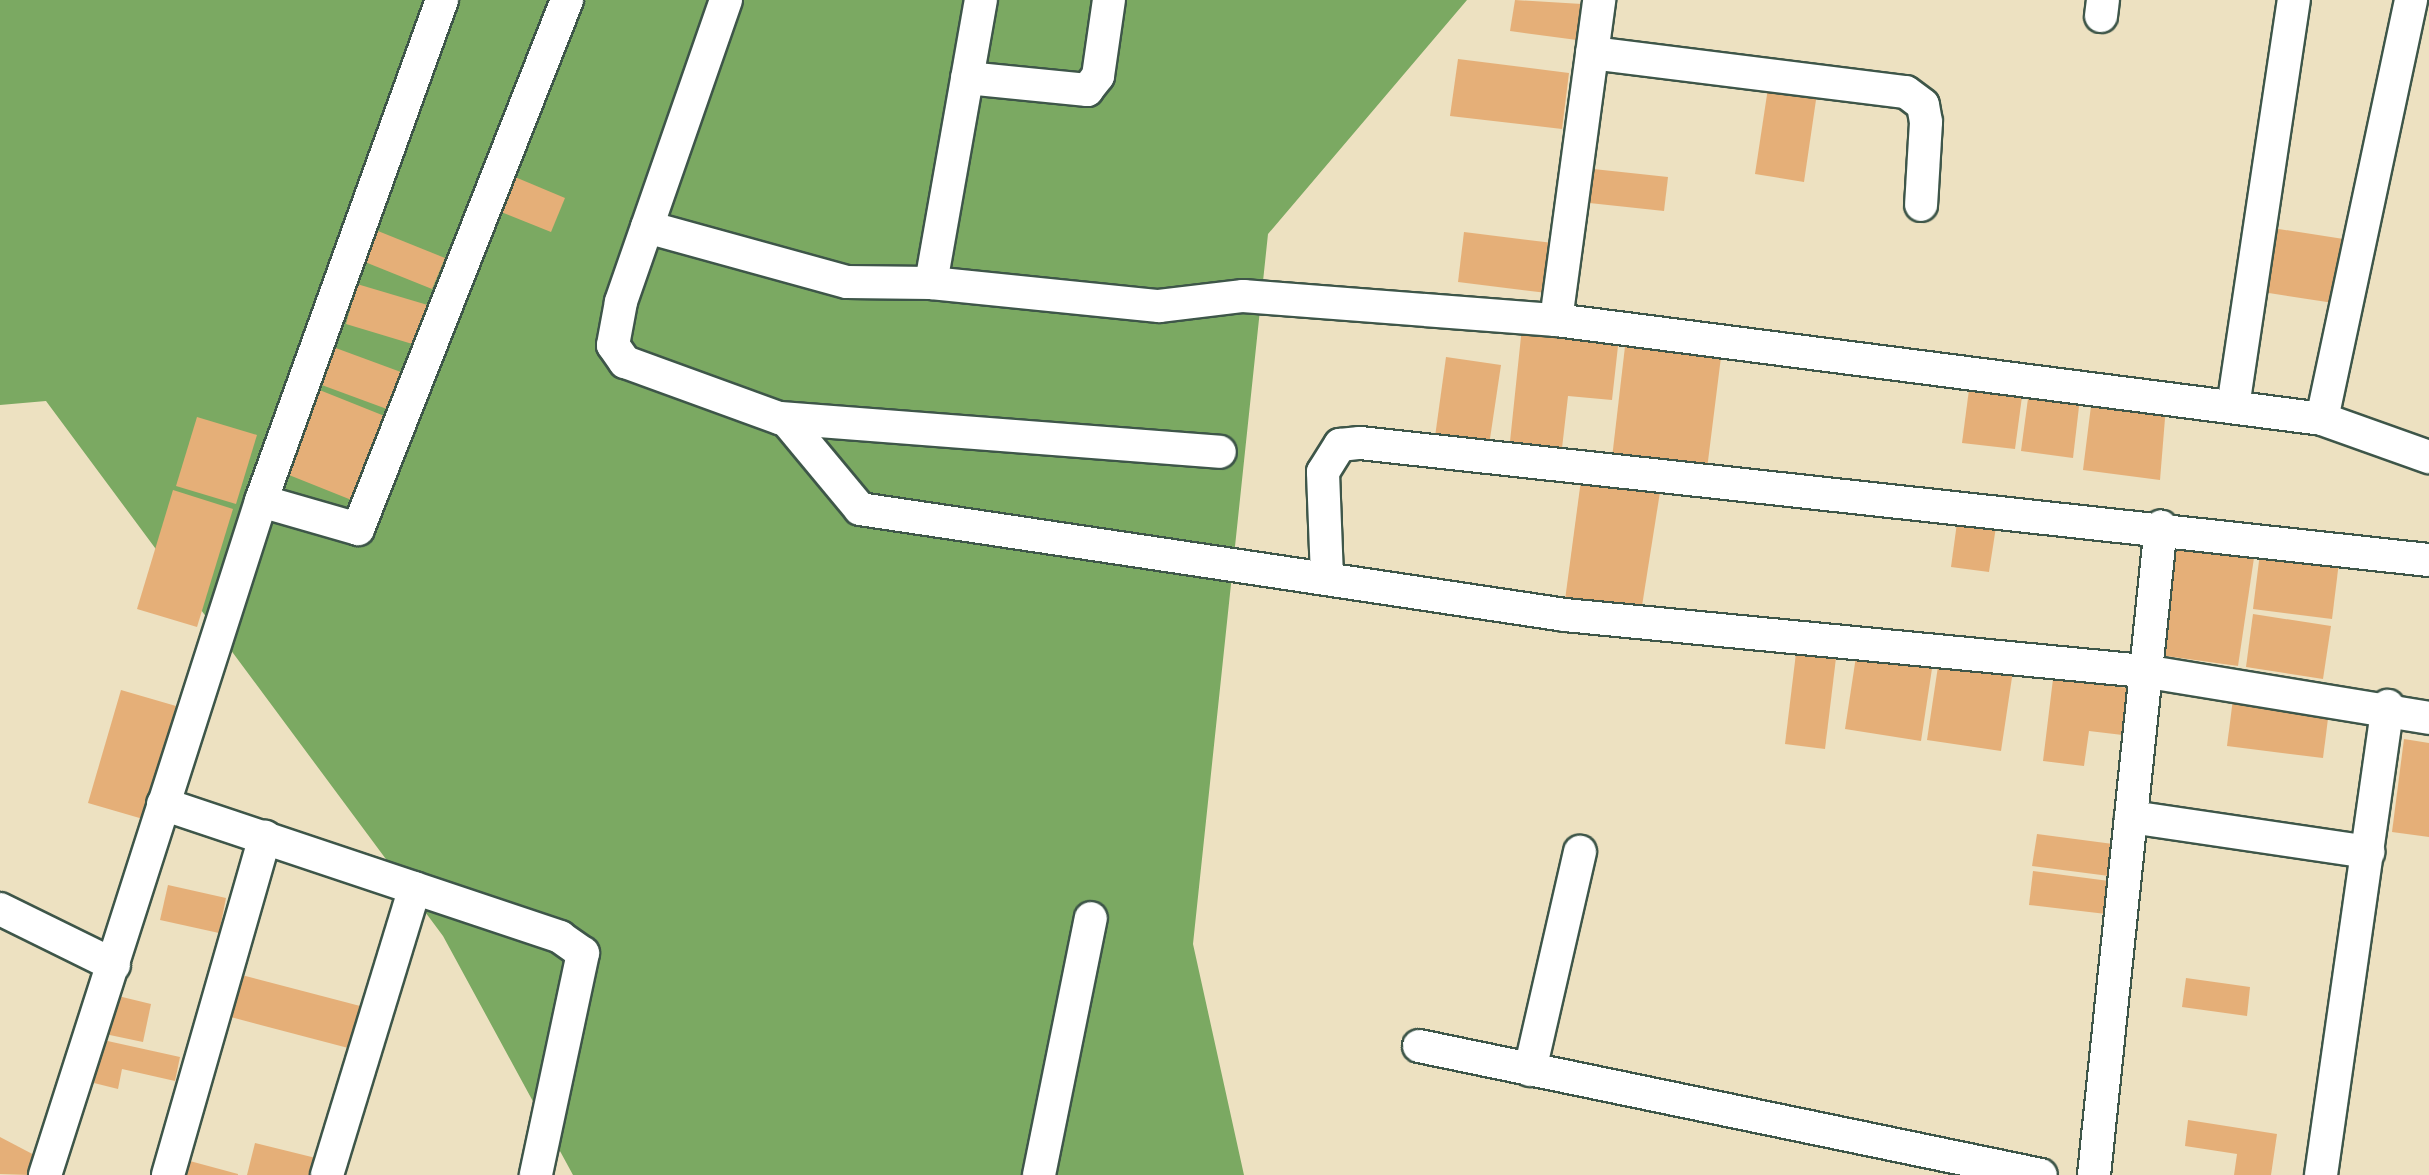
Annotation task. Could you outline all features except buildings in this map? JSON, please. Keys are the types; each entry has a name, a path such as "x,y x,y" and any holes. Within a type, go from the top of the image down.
{"street":[{"path":"45,1175 261,501 442,0"},
{"path":"261,501 358,529 567,0"},
{"path":"726,0 613,329 616,354 780,418 804,436 848,501 876,514 1327,577 1565,615 2143,671 2388,706 2429,718"},
{"path":"931,283 981,0"},
{"path":"967,78 1087,90 1098,76 1109,0"},
{"path":"1556,320 1599,0"},
{"path":"2233,407 2294,0"},
{"path":"2322,419 2411,0"},
{"path":"1592,53 1906,92 1923,105 1926,122 1921,205"},
{"path":"647,227 819,277 931,283 1159,306 1243,296 1556,320 2322,419 2429,457"},
{"path":"780,418 1220,452"},
{"path":"1327,577 1323,472 1340,445 1360,443 2161,526 2429,560"},
{"path":"2094,1175 2143,671 2161,526"},
{"path":"2321,1175 2388,706"},
{"path":"163,804 560,937 583,953 536,1175"},
{"path":"2131,817 2368,852"},
{"path":"168,1175 265,837"},
{"path":"1530,1070 1580,852"},
{"path":"327,1175 415,888"},
{"path":"0,909 114,965"},
{"path":"1039,1175 1091,918"},
{"path":"1419,1046 2041,1175"}],"green space":[{"path":"0,0 1467,0 1268,234 1193,944 1244,1175 573,1175 443,936 46,401 0,405"}]}
